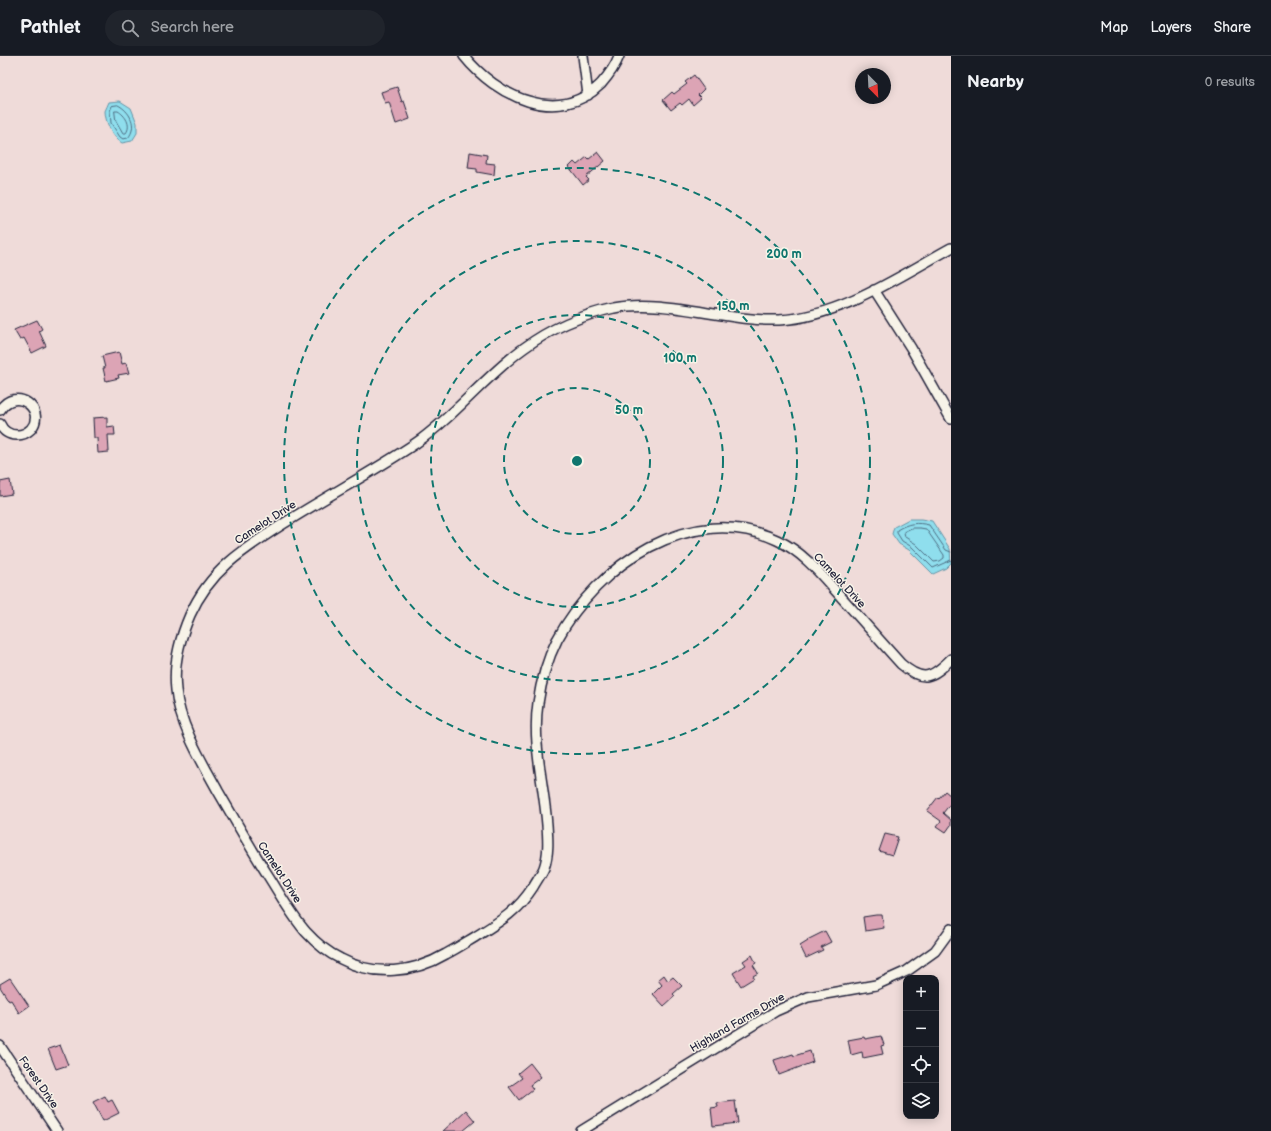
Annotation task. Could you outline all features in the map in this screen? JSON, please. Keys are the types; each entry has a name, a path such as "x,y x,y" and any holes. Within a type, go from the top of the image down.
{"street":[{"path":"464,56 486,79 505,91 534,103 544,105 558,105 579,100 588,95 612,71 619,56"},
{"path":"583,56 588,95"},
{"name":"Camelot Drive","path":"951,248 874,290 832,310 810,317 776,320 742,318 662,307 638,306 616,308 582,317 550,331 521,350 445,420 418,441 242,550 216,574 196,602 182,633 176,667 176,690 180,712 208,774 248,844 305,931 322,947 340,959 362,969 385,972 408,969 440,958 508,916 524,900 543,871 548,848 536,710 543,676 555,644 573,615 595,588 620,565 650,547 682,533 716,527 751,530 783,542 810,562 901,664 910,672 921,677 932,675 951,659"},
{"path":"874,290 911,348 951,419"},
{"path":"0,410 8,401 20,399 26,401 30,405 34,410 35,416 31,428 22,434 10,434 5,431 0,424"},
{"name":"Highland Farms Drive","path":"581,1131 739,1032 776,1011 808,997 876,985 907,971 935,950 951,929"},
{"name":"Forest Drive","path":"0,1046 58,1131"}],"water":[{"path":"120,101 131,108 137,123 137,133 132,141 122,143 110,129 105,115 109,102"},
{"path":"909,519 932,521 950,549 951,563 946,568 933,574 909,550 899,544 892,534 894,527"}],"building":[{"path":"694,75 704,89 698,95 701,98 693,105 689,99 682,105 680,103 671,110 663,100 672,92 674,94 687,84 685,82"},
{"path":"397,87 402,102 404,101 410,119 396,124 389,102 385,103 381,92"},
{"path":"470,152 487,155 486,163 495,164 494,175 477,172 477,169 468,168"},
{"path":"598,152 605,161 586,177 589,180 583,185 569,167 574,162 577,165 587,157 589,159"},
{"path":"37,320 42,329 39,331 46,346 32,353 24,338 20,340 14,330"},
{"path":"119,352 122,364 126,363 129,373 118,375 119,378 106,381 102,356"},
{"path":"107,417 107,427 114,426 115,435 108,435 109,452 98,453 97,438 94,438 93,418"},
{"path":"10,480 12,494 0,496 0,482"},
{"path":"945,791 951,796 951,803 943,813 951,820 951,825 946,832 937,826 941,821 927,811"},
{"path":"885,834 898,837 892,855 879,851"},
{"path":"882,915 884,928 865,931 863,917"},
{"path":"825,931 831,942 821,947 823,950 806,958 800,946 808,941 807,940"},
{"path":"752,955 756,963 753,965 758,973 753,976 754,978 741,986 733,973 746,965 743,961"},
{"path":"664,975 668,981 673,977 682,986 673,994 675,996 664,1006 653,994 662,985 658,980"},
{"path":"10,978 29,1006 19,1013 11,1000 9,1001 0,987 0,984"},
{"path":"881,1036 884,1045 881,1046 883,1054 863,1058 862,1052 851,1055 848,1040"},
{"path":"60,1045 68,1065 56,1069 48,1049"},
{"path":"810,1051 813,1062 779,1075 774,1060 793,1054 794,1056"},
{"path":"530,1063 541,1077 530,1085 533,1089 519,1100 509,1087 522,1078 518,1073"},
{"path":"105,1096 108,1102 112,1100 119,1113 103,1121 93,1102"},
{"path":"735,1101 738,1123 713,1126 711,1108 718,1107 717,1103"},
{"path":"466,1110 475,1121 463,1131 443,1131"}]}
